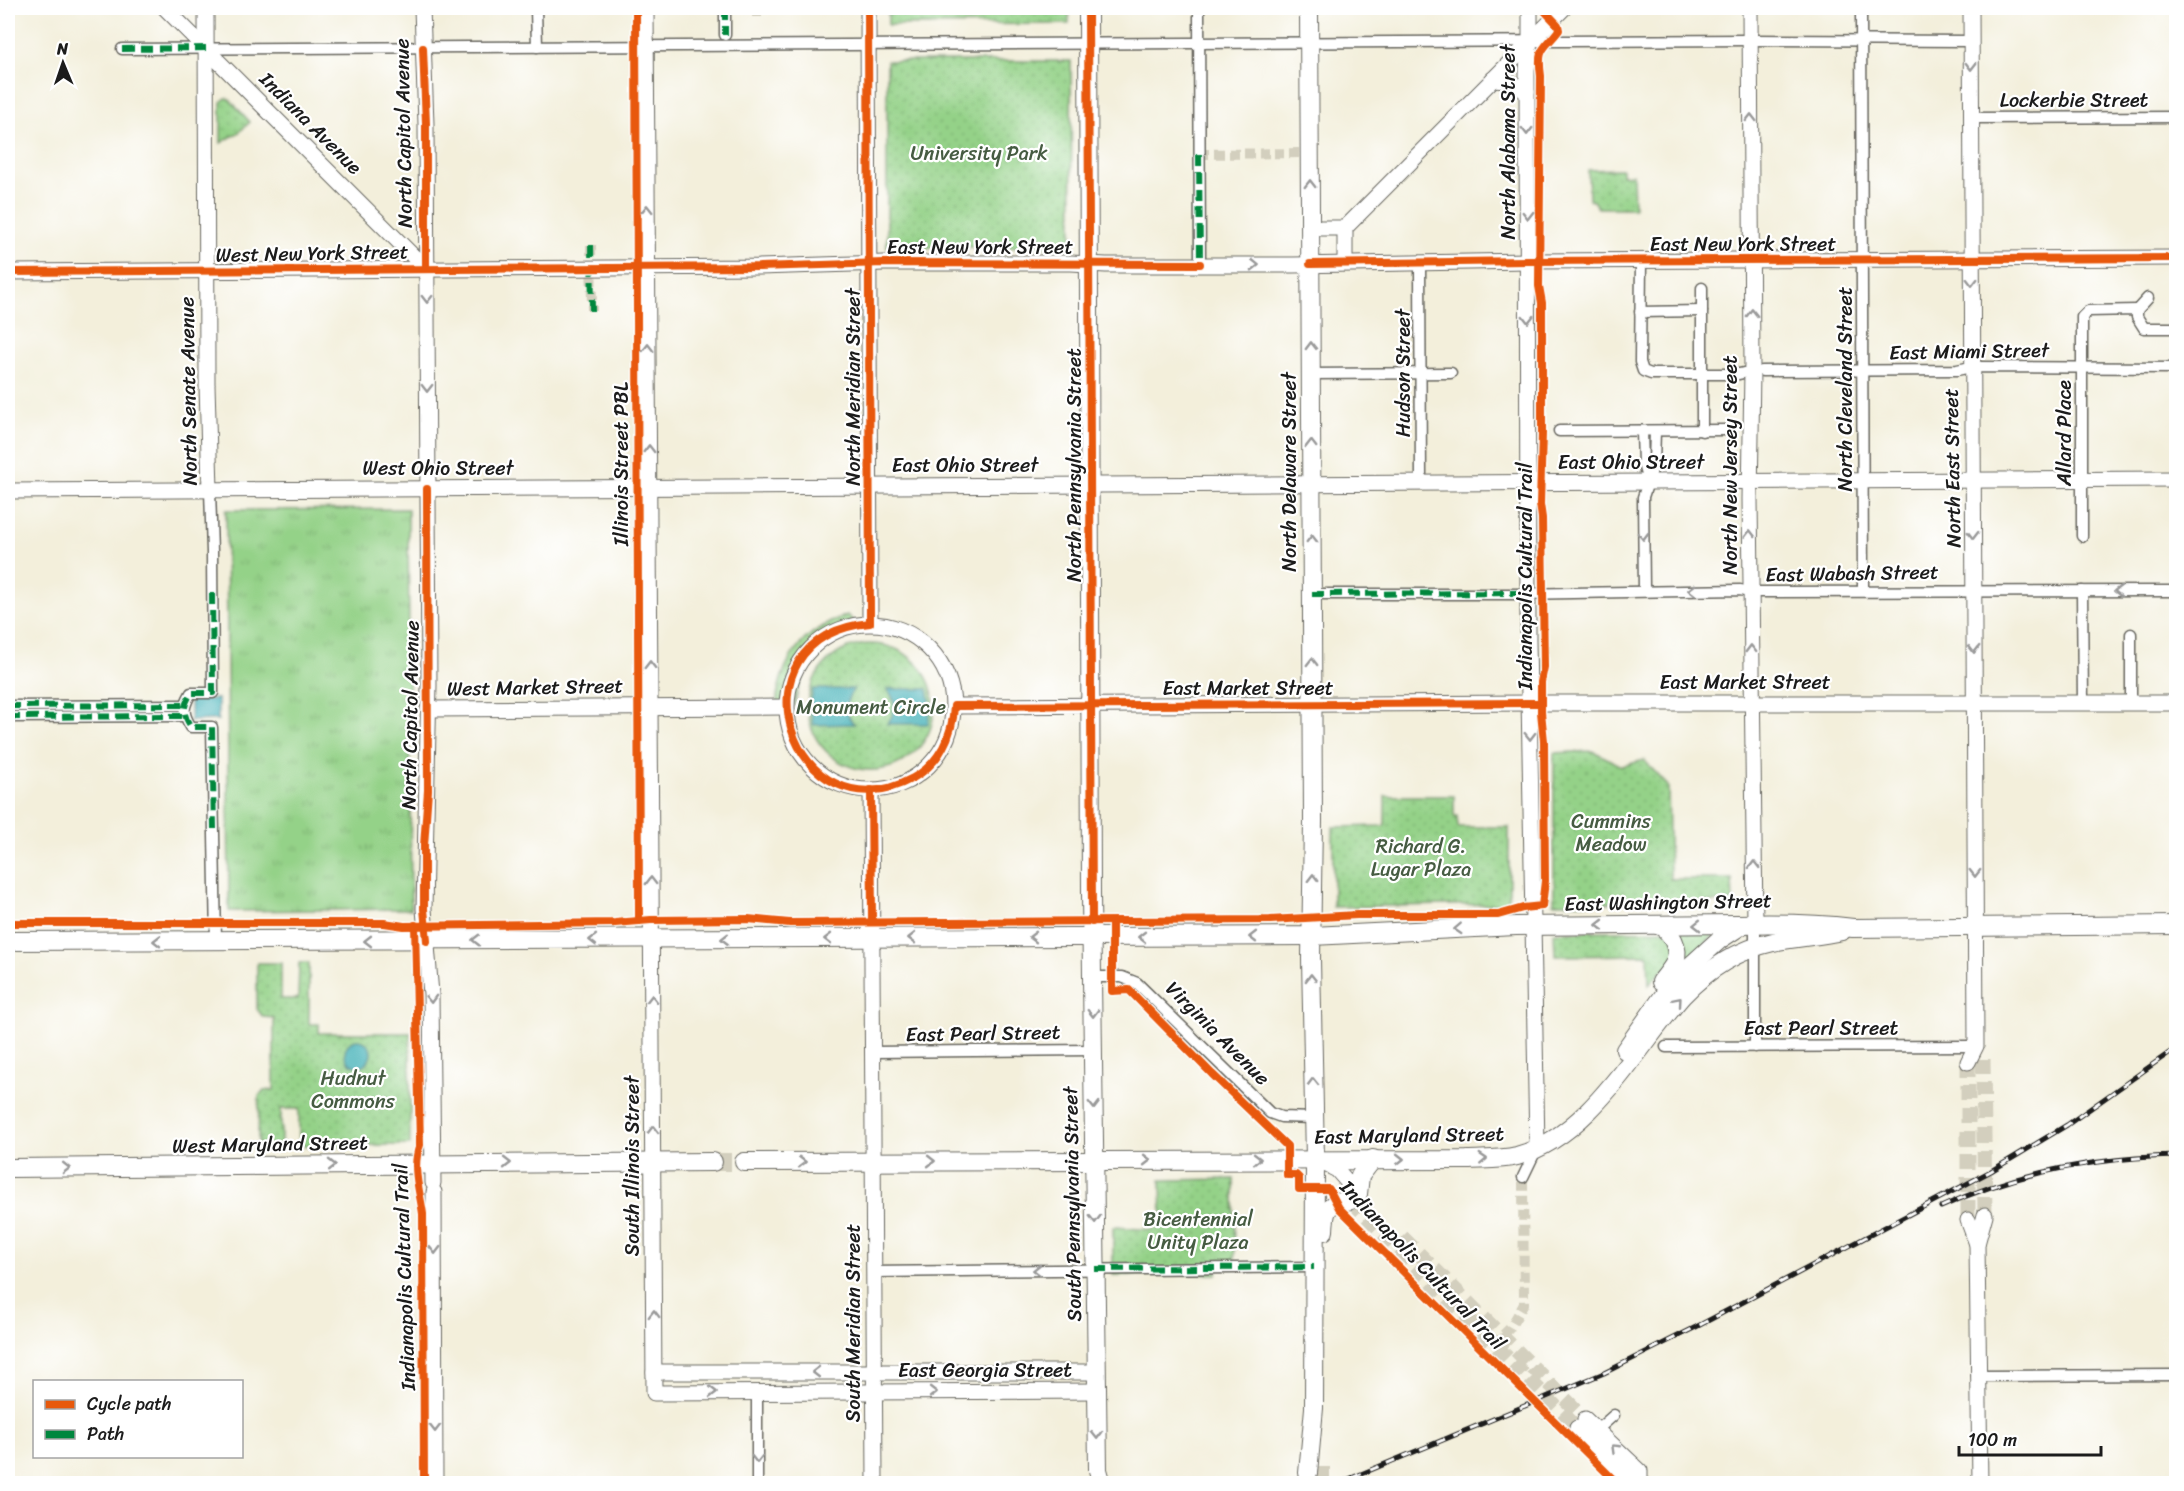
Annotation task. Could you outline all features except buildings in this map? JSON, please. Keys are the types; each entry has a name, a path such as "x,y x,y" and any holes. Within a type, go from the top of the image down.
{"main road":[{"name":"Indiana Avenue","path":"165,8 426,269"},
{"name":"North Senate Avenue","path":"206,8 206,271 210,490"},
{"name":"North Capitol Avenue","path":"422,8 426,124 428,709 428,790 424,846 431,994 435,1484"},
{"name":"South Illinois Street","path":"646,8 654,1393"},
{"name":"North Meridian Street","path":"868,8 870,623"},
{"name":"North Pennsylvania Street","path":"1088,8 1092,937"},
{"name":"North Delaware Street","path":"1309,8 1314,1307"},
{"name":"North Alabama Street","path":"1530,8 1527,92 1528,593 1537,1148"},
{"path":"1345,263 1345,228 1564,8"},
{"name":"North New Jersey Street","path":"1750,8 1751,260 1757,371 1750,482 1755,923"},
{"name":"North East Street","path":"1971,8 1971,367 1980,1052"},
{"path":"1492,79 1507,80 1527,92"},
{"path":"1310,228 1345,228"},
{"name":"East New York Street","path":"869,265 2176,258"},
{"name":"West New York Street","path":"8,272 869,265"},
{"name":"East Ohio Street","path":"869,486 2176,480"},
{"name":"West Ohio Street","path":"9,491 869,486"},
{"path":"870,623 903,629 930,648 948,675 954,706 948,738 929,766 916,777 901,784 871,790 839,784 823,776 811,766 793,739 786,707 792,677 806,653 829,634 855,624 870,623"},
{"name":"East Market Street","path":"954,706 2176,703"},
{"name":"West Market Street","path":"428,709 786,707"},
{"path":"744,1162 873,1161 871,790"},
{"name":"East Washington Street","path":"8,941 1312,936 1532,926 1769,922 1852,928 2176,926"},
{"path":"1591,1108 1616,1061 1674,981 1728,933 1740,925 1755,923"},
{"path":"1616,1061 1620,1047 1649,997 1676,960 1674,941 1665,928 1658,925"},
{"name":"East Washington Street","path":"1755,947 1774,942 1818,937 1852,928"},
{"name":"South Pennsylvania Street","path":"1092,937 1097,1479"},
{"name":"East Maryland Street","path":"873,1161 1484,1159 1518,1155 1537,1148 1558,1136 1591,1108 1690,987 1722,963 1755,947"},
{"path":"1968,1062 1980,1052"},
{"path":"1315,1159 1336,1170 1354,1197"},
{"path":"1354,1197 1359,1178 1373,1159"},
{"name":"South Meridian Street","path":"873,1161 875,1484"},
{"name":"West Maryland Street","path":"8,1168 712,1162"},
{"path":"1314,1470 1320,1446 1314,1408 1314,1307 1323,1256 1325,1212 1327,1208 1336,1203 1354,1197"},
{"path":"1980,1484 1977,1244 1985,1215"},
{"path":"1968,1220 1977,1244"},
{"name":"East Georgia Street","path":"654,1372 1096,1372"},
{"name":"East Georgia Street","path":"654,1393 1097,1391"},
{"path":"1581,1423 1597,1430 1640,1472 1641,1482 1631,1481 1581,1423"}],"street":[{"path":"536,8 537,47"},
{"path":"725,8 725,35"},
{"path":"1198,8 1200,264"},
{"name":"North Cleveland Street","path":"1861,8 1863,591"},
{"path":"122,49 1750,40 1971,41"},
{"name":"Lockerbie Street","path":"1971,118 2176,117"},
{"path":"1641,261 1640,312 1702,311"},
{"name":"Hudson Street","path":"1420,262 1421,483"},
{"path":"1702,288 1702,430"},
{"path":"2148,298 2137,310 2137,317 2144,328 2176,328"},
{"name":"Allard Place","path":"2082,536 2082,317 2088,311 2137,310"},
{"name":"East Miami Street","path":"1640,312 1640,362 1643,371 1651,374 1957,370 1971,367 2176,368"},
{"path":"1311,374 1451,373"},
{"path":"1559,431 1728,430"},
{"path":"1642,431 1642,464 1648,483"},
{"path":"1644,590 1642,497 1654,464 1655,431"},
{"name":"North Senate Avenue","path":"184,711 191,693 213,693 210,490"},
{"name":"East Wabash Street","path":"1312,594 1644,590 1740,590 1750,592 2176,591"},
{"path":"2082,591 2084,703"},
{"path":"2131,634 2131,703"},
{"path":"8,706 184,711"},
{"path":"8,717 184,711"},
{"path":"184,711 191,727 212,727 216,941"},
{"path":"1755,923 1755,1047"},
{"name":"Virginia Avenue","path":"1092,977 1122,977 1137,983 1270,1113 1281,1117 1314,1118"},
{"name":"East Pearl Street","path":"1666,1047 1980,1052"},
{"name":"East Pearl Street","path":"873,1052 1093,1050"},
{"path":"1523,1178 1537,1148"},
{"path":"873,1272 1095,1269 1314,1274"},
{"path":"1977,1376 2176,1375"},
{"path":"757,1392 757,1484"},
{"path":"1597,1430 1614,1415"}],"green space":[{"path":"888,8 1069,8 1069,24 888,25"},
{"name":"University Park","path":"887,61 1071,61 1072,246 887,248"},
{"path":"226,98 250,122 238,133 221,143 221,102"},
{"path":"1622,169 1622,175 1633,174 1634,208 1598,208 1589,199 1588,170"},
{"path":"408,509 411,909 229,911 226,510"},
{"path":"847,615 855,623 855,634 831,642 813,658 801,680 795,705 790,707 777,702 781,679 791,656 798,647 814,632"},
{"name":"Monument Circle","path":"871,644 895,649 915,663 929,683 934,707 929,731 915,751 895,765 871,770 847,765 827,751 813,731 808,707 813,683 827,663 847,649"},
{"name":"Cummins Meadow","path":"1593,751 1622,766 1644,760 1668,786 1670,879 1732,879 1733,902 1554,903 1554,753"},
{"name":"Richard G. Lugar Plaza","path":"1385,796 1454,796 1454,816 1457,816 1458,827 1509,827 1509,904 1333,907 1333,827 1385,826"},
{"path":"1721,929 1682,964 1662,971 1649,985 1648,955 1555,956 1554,932"},
{"name":"Hudnut Commons","path":"257,963 281,963 281,999 298,999 299,963 309,963 309,1024 319,1024 319,1033 410,1033 410,1145 299,1146 299,1109 281,1109 281,1145 258,1144 259,1096 263,1091 274,1090 274,1018 263,1017 257,1009"},
{"name":"Bicentennial Unity Plaza","path":"1234,1179 1235,1263 1217,1263 1217,1274 1113,1275 1113,1227 1160,1228 1162,1222 1161,1180"}],"water":[{"path":"813,689 854,689 848,698 846,707 848,716 854,724 813,725 810,706"},
{"path":"887,689 928,689 931,706 928,724 887,724 892,715 894,702"},
{"path":"190,699 218,699 218,720 190,721"},
{"path":"358,1040 367,1044 371,1053 367,1062 358,1066 349,1062 345,1053 349,1044"}],"tunnel":[{"path":"757,11 757,17"},
{"path":"1199,154 1310,153"},
{"path":"591,245 592,311"},
{"path":"1983,1059 1985,1215"},
{"path":"1968,1062 1968,1220"},
{"path":"713,1162 744,1162"},
{"path":"1493,1345 1510,1328 1524,1304 1523,1177"},
{"path":"1351,1200 1577,1428"},
{"path":"1402,1237 1585,1419"},
{"path":"1321,1467 1321,1484"}],"railway":[{"path":"1337,1484 1604,1373 1696,1327 1991,1171 2067,1125 2176,1048"},
{"path":"1941,1207 2026,1176 2086,1164 2176,1156"}],"marked path":[{"path":"725,8 725,35"},
{"path":"122,49 206,48"},
{"path":"1199,154 1200,264"},
{"path":"591,245 592,311"},
{"path":"212,593 213,693 191,693 185,710 191,727 212,727 214,829"},
{"path":"1312,594 1528,593"},
{"path":"8,706 184,705"},
{"path":"8,717 184,716"},
{"path":"1095,1269 1314,1267"}],"cycle path":[{"name":"Illinois Street PBL","path":"636,8 639,921"},
{"path":"868,8 870,623 825,636 798,662 788,695 792,730 808,761 835,783 871,791 913,778 930,765 943,748 951,728 954,706 1541,703"},
{"path":"1088,8 1092,922"},
{"name":"Indianapolis Cultural Trail","path":"8,923 384,923 404,926 748,919 790,923 1270,920 1357,915 1498,915 1523,908 1542,906 1545,881 1544,741 1541,712 1541,682 1544,667 1540,504 1542,433 1542,303 1539,286 1540,60 1542,50 1559,30 1558,25 1542,8"},
{"path":"423,48 426,124 426,269"},
{"path":"1310,264 2176,258"},
{"path":"8,272 759,267 884,263 1200,264"},
{"path":"427,489 428,790 424,846 424,909 427,941"},
{"path":"871,790 872,922"},
{"name":"Indianapolis Cultural Trail","path":"1112,922 1112,991 1129,990 1287,1146 1287,1175 1296,1175 1299,1178 1299,1189 1329,1189 1339,1208 1618,1484"},
{"name":"Indianapolis Cultural Trail","path":"415,925 420,1145 416,1170 423,1214 424,1484"}]}
